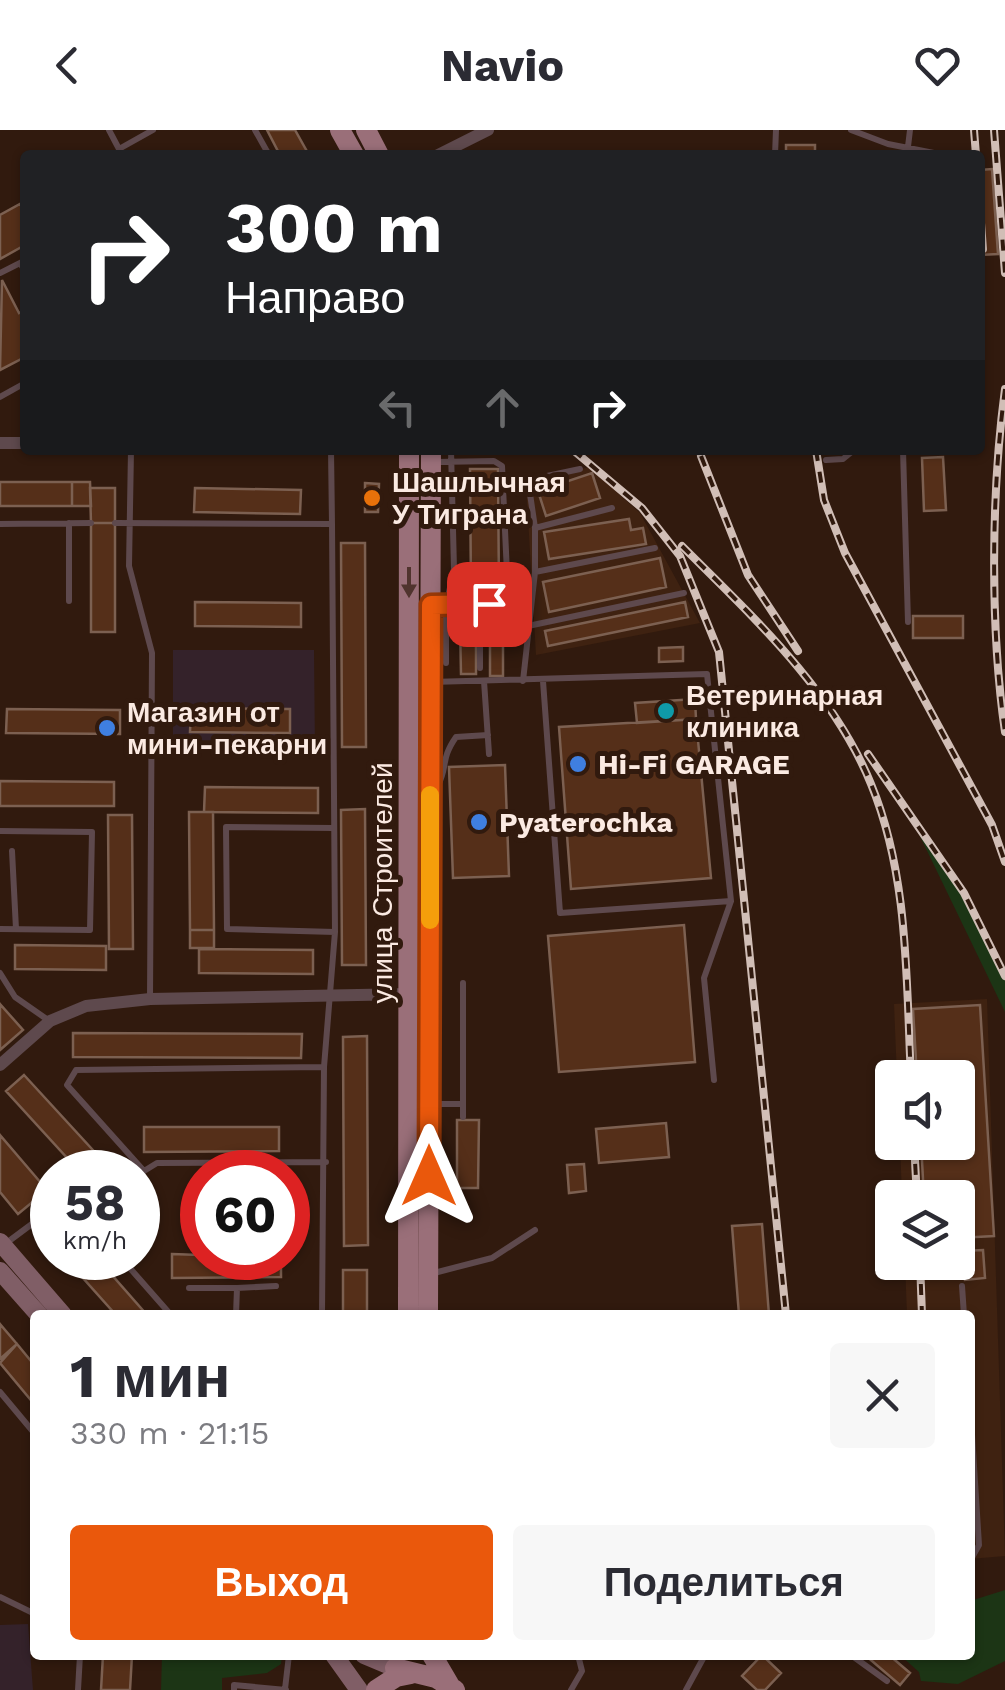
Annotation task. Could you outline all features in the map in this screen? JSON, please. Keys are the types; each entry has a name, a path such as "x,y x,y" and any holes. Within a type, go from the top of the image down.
{"main road":[{"name":"улица Строителей","path":"409,455 419,682 419,1212 427,1310"},
{"name":"улица Строителей","path":"419,1212 430,1104 420,994 430,799 419,682 439,605 438,458"},
{"name":"улица Строителей","path":"410,1310 422,1281"},
{"path":"435,1660 452,1688"},
{"path":"376,1690 400,1662 452,1688"},
{"path":"376,1690 396,1676 418,1674"}],"street":[{"path":"463,136 488,130"},
{"path":"0,1065 50,1021 86,1006 150,998 420,994"},
{"path":"1,1245 59,1310"},
{"path":"0,1270 35,1310"},
{"path":"338,1660 359,1690"}],"lane":[{"path":"109,130 119,149 154,130"},
{"path":"851,130 904,150"},
{"path":"131,455 129,566 152,653 150,998"},
{"path":"322,1310 324,1066 335,932 330,455"},
{"path":"826,460 847,455"},
{"path":"904,455 908,622"},
{"path":"438,458 494,460 502,466 507,573 501,598 474,608 439,605 446,663"},
{"path":"523,681 535,572 535,528 528,480 580,469"},
{"path":"535,528 612,508"},
{"path":"69,523 70,602"},
{"path":"0,524 91,523"},
{"path":"115,523 332,524"},
{"path":"535,572 655,548"},
{"path":"528,626 684,593"},
{"path":"474,608 480,618 480,668"},
{"path":"419,682 708,674 732,901 704,978 714,1080"},
{"path":"484,681 489,754"},
{"path":"543,681 560,913 732,901"},
{"path":"430,799 443,775 442,756 456,737 488,735"},
{"path":"333,828 226,827 227,928 335,932"},
{"path":"0,831 92,832 90,930 0,929"},
{"path":"12,851 16,929"},
{"path":"0,974 14,997 50,1021"},
{"path":"462,1117 463,982"},
{"path":"121,1150 66,1085 76,1070 324,1066"},
{"path":"430,1104 462,1104"},
{"path":"160,1163 326,1162"},
{"path":"1,1245 30,1225"},
{"path":"422,1281 492,1258 536,1230"},
{"path":"140,1280 167,1310"},
{"path":"189,1288 276,1286"},
{"path":"962,1286 964,1310"},
{"path":"236,1310 237,1288"},
{"path":"0,1392 30,1428"},
{"path":"975,1482 979,1545 975,1552"},
{"path":"0,1597 30,1612"},
{"path":"78,1690 80,1660"},
{"path":"234,1690 234,1685 280,1689 288,1660"},
{"path":"571,1690 582,1671 579,1660"},
{"path":"686,1690 702,1660"},
{"path":"858,1660 887,1681"}],"shaded area":[{"path":"589,467 640,513 700,623 536,655 526,484"},
{"path":"173,650 314,650 315,753 173,754"},
{"path":"987,999 1005,1556 975,1559 975,1310 907,1310 906,1280 975,1280 975,1180 901,1180 901,1160 975,1160 975,1060 896,1060 894,1004"},
{"path":"28,1624 33,1690 0,1690 0,1625"}],"green space":[{"path":"916,828 939,852 1005,978 1005,1012"},
{"path":"1005,1590 1005,1661 958,1684 921,1681 919,1672 906,1660 975,1660 975,1599"},
{"path":"162,1660 281,1660 267,1673 222,1678 222,1690 161,1690"}],"building":[{"path":"267,130 295,130 306,150 277,150"},
{"path":"786,145 815,145 815,150 786,150"},
{"path":"992,169 998,254 985,255 985,170"},
{"path":"20,204 20,248 0,259 0,215"},
{"path":"2,280 20,312 20,360 0,370"},
{"path":"943,457 946,510 924,511 922,458"},
{"path":"470,469 498,469 499,594 471,594"},
{"path":"592,473 600,498 546,516 538,491"},
{"path":"0,482 72,482 72,506 0,506"},
{"path":"72,482 90,482 91,506 72,506"},
{"name":"Шашлычная У Тиграна","path":"365,483 379,484 378,512 365,512"},
{"path":"90,488 115,488 115,523 91,523"},
{"path":"195,488 301,490 300,514 194,512"},
{"path":"629,519 631,530 643,528 646,544 549,559 544,532"},
{"path":"91,523 115,523 115,632 91,632"},
{"path":"341,543 365,543 366,747 342,747"},
{"path":"660,558 666,587 549,612 543,582"},
{"path":"195,602 301,603 301,627 195,626"},
{"path":"685,602 688,617 548,646 545,631"},
{"path":"490,616 503,616 503,676 490,676"},
{"path":"913,616 963,616 963,638 913,638"},
{"path":"460,623 476,623 476,674 461,674"},
{"path":"683,647 683,661 659,662 659,648"},
{"name":"Ветеринарная клиника","path":"695,699 696,719 637,723 635,703"},
{"path":"191,708 290,709 290,733 190,732"},
{"path":"7,709 120,710 120,734 6,733"},
{"path":"696,719 711,878 571,889 559,727"},
{"name":"Pyaterochka","path":"505,765 509,876 453,878 449,767"},
{"path":"0,781 114,782 114,806 0,806"},
{"path":"205,787 318,788 318,813 204,812"},
{"path":"365,809 366,965 342,965 341,810"},
{"path":"189,812 213,812 214,930 190,930"},
{"path":"108,815 132,815 133,949 109,949"},
{"path":"684,925 695,1062 559,1072 548,936"},
{"path":"190,930 214,930 214,948 190,948"},
{"path":"15,945 106,946 106,970 15,969"},
{"path":"199,949 313,950 313,974 199,973"},
{"path":"0,1004 23,1030 0,1050"},
{"path":"980,1005 994,1236 975,1237 975,1180 923,1180 922,1160 975,1160 975,1060 916,1060 913,1009"},
{"path":"73,1033 302,1034 301,1058 73,1057"},
{"path":"367,1036 368,1245 344,1246 343,1037"},
{"path":"24,1075 93,1150 60,1150 6,1091"},
{"path":"457,1120 479,1120 478,1188 457,1188"},
{"path":"666,1123 669,1157 599,1163 596,1129"},
{"path":"144,1127 279,1127 279,1150 144,1150"},
{"path":"0,1135 30,1170 30,1204 18,1214 0,1192"},
{"path":"584,1164 586,1191 569,1193 567,1165"},
{"path":"762,1224 769,1310 739,1310 732,1226"},
{"path":"975,1250 983,1250 985,1278 975,1279"},
{"path":"172,1254 180,1254 180,1278 172,1278"},
{"path":"343,1270 367,1270 367,1310 343,1310"},
{"path":"85,1280 116,1280 143,1310 112,1310"},
{"path":"0,1324 17,1344 0,1359"},
{"path":"17,1344 30,1360 30,1399 0,1363"},
{"path":"103,1660 132,1660 130,1690 101,1690"},
{"path":"757,1660 767,1660 781,1673 765,1690 757,1690 742,1676"},
{"path":"871,1660 895,1660 910,1673 900,1685"}],"railway":[{"path":"974,130 976,150"},
{"path":"994,130 1005,273"},
{"path":"1005,389 994,561 1005,732"},
{"path":"579,455 642,508 680,556 719,652 785,1310"},
{"path":"817,455 824,500 845,553 992,825 1005,862"},
{"path":"701,456 748,575 798,651"},
{"path":"682,546 763,627 813,686 855,750 871,784 893,855 899,892 910,1060"},
{"path":"868,754 964,893 1005,976"},
{"path":"915,1160 916,1180"},
{"path":"921,1280 922,1310"}],"slow traffic":[{"path":"430,795 430,920"}],"place":[{"name":"Шашлычная У Тиграна","path":"372,498"},
{"name":"Ветеринарная клиника","path":"666,711"},
{"name":"Магазин от мини-пекарни","path":"107,728"},
{"name":"Hi-Fi GARAGE","path":"578,764"},
{"name":"Pyaterochka","path":"479,822"}],"route":[{"path":"429,1176 431,605 474,608 489,604"}]}
